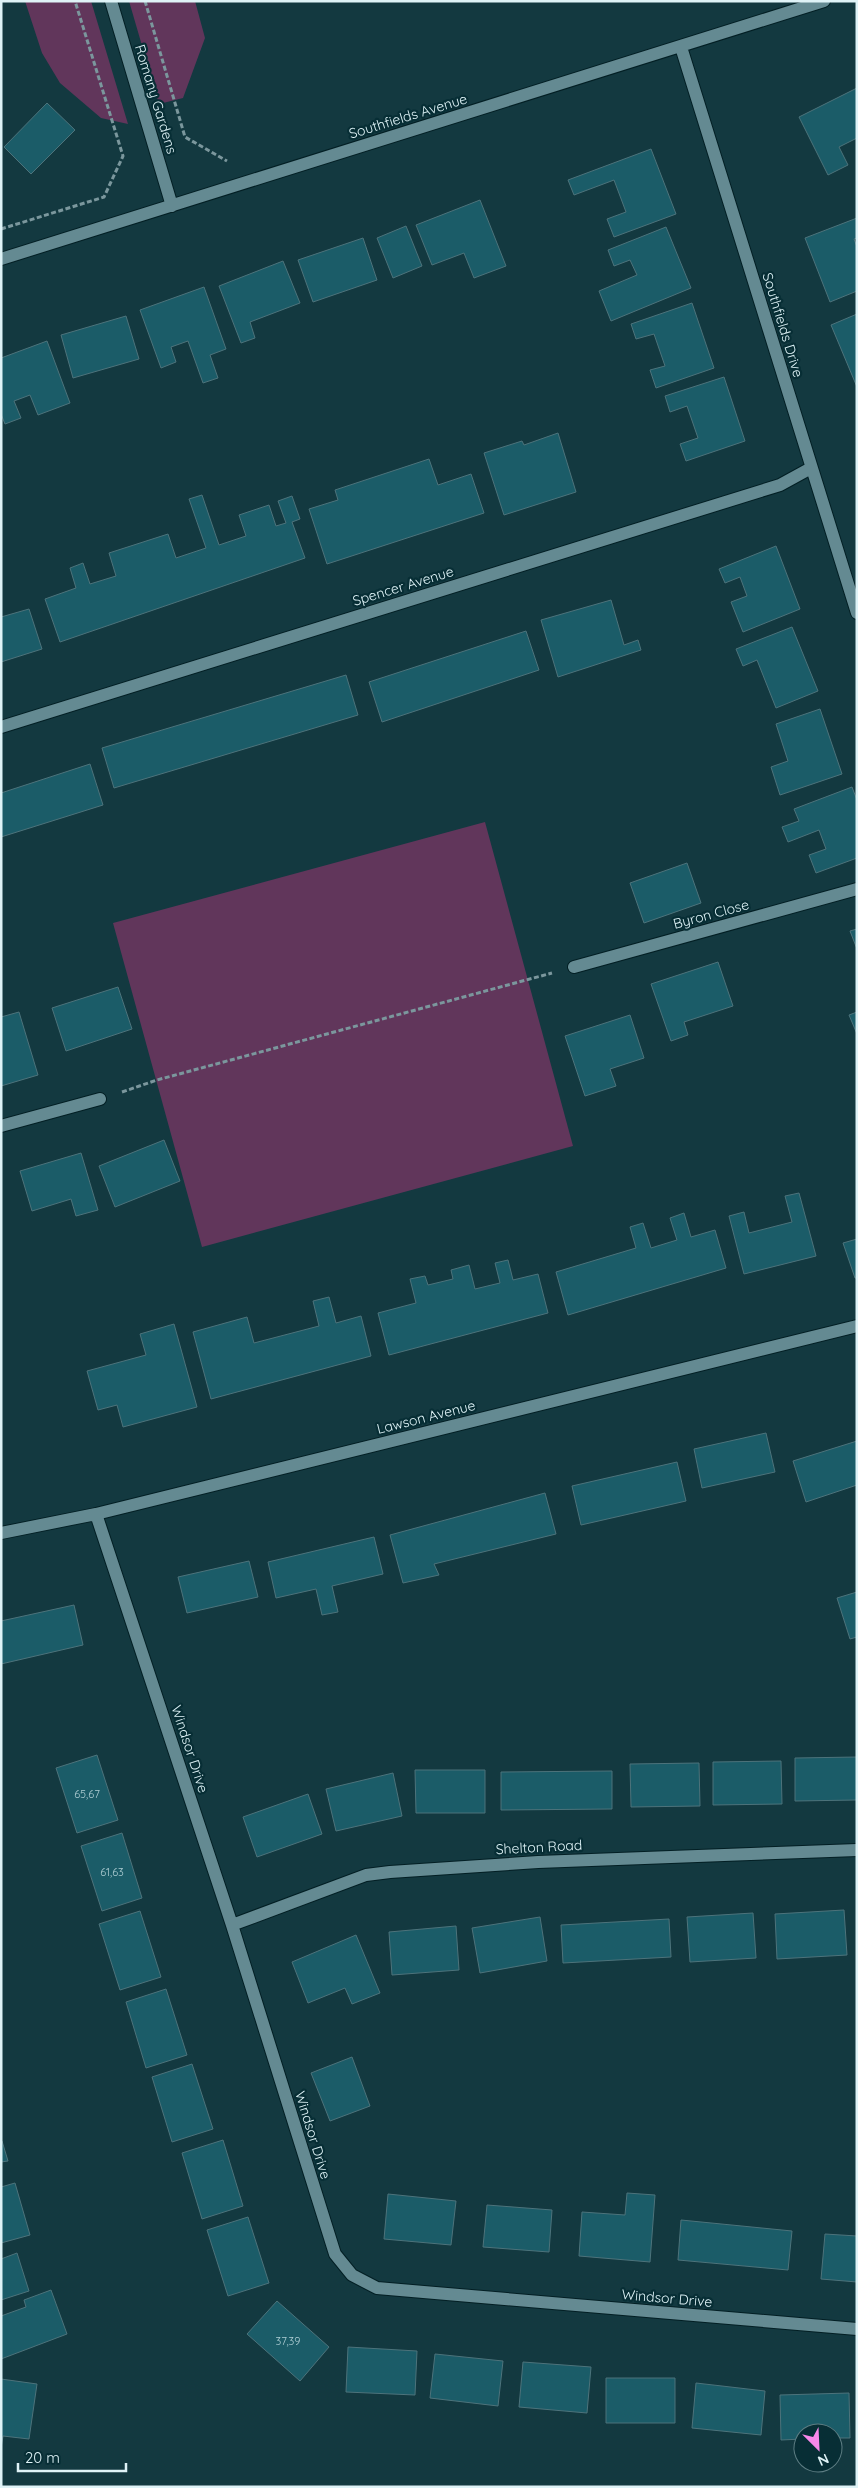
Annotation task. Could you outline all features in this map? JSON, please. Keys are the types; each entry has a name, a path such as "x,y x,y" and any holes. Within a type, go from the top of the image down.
{"street":[{"name":"Romany Gardens","path":"111,1 172,206"},
{"name":"Southfields Avenue","path":"1,259 824,1"},
{"name":"Southfields Drive","path":"681,47 857,613"},
{"name":"Spencer Avenue","path":"1,727 780,485 812,468"},
{"name":"Byron Close","path":"574,967 857,889"},
{"path":"1,1126 100,1099"},
{"name":"Lawson Avenue","path":"1,1533 96,1514 857,1326"},
{"name":"Windsor Drive","path":"96,1514 232,1924 335,2254 352,2274 377,2288 857,2329"},
{"name":"Shelton Road","path":"232,1924 366,1875 390,1872 538,1862 857,1850"}],"path":[{"path":"1,229 104,196 123,156 75,1"},
{"path":"145,1 185,137 229,162"},
{"path":"100,1099 157,1080 574,967"}],"shaded area":[{"path":"25,1 91,1 128,124 101,118 60,83 42,53"},
{"path":"129,1 195,1 205,38 183,98 159,104"},
{"path":"485,822 573,1146 202,1247 113,923"}],"building":[{"path":"857,88 857,138 839,147 848,165 828,175 799,117"},
{"path":"47,103 75,130 31,174 4,147"},
{"path":"651,149 676,214 614,237 607,219 626,212 614,180 574,195 568,180"},
{"path":"480,200 506,266 474,278 464,253 432,265 416,225"},
{"path":"857,218 857,238 854,239 857,247 857,291 830,302 805,238"},
{"path":"406,226 422,266 393,278 377,238"},
{"path":"666,227 691,288 611,321 599,291 637,275 630,260 614,266 608,250"},
{"path":"363,238 377,280 313,302 298,260"},
{"path":"283,261 300,303 250,322 255,338 241,343 219,286"},
{"path":"204,287 226,349 210,355 218,378 203,383 188,341 171,347 176,362 161,368 140,310"},
{"path":"692,303 714,368 656,388 650,370 665,366 654,334 636,339 631,324"},
{"path":"857,314 857,387 831,325"},
{"path":"126,316 139,359 73,378 61,335"},
{"path":"47,341 70,403 38,415 30,395 14,401 21,418 5,424 1,414 1,358"},
{"path":"724,377 745,441 686,461 680,444 698,438 687,406 670,412 665,396"},
{"path":"558,433 576,492 504,515 484,453 522,441 524,445"},
{"path":"429,459 438,485 471,474 484,513 327,564 309,509 338,500 335,490"},
{"path":"202,495 219,545 246,536 239,515 269,505 276,526 286,523 278,501 292,496 300,519 292,522 305,558 60,642 45,599 76,588 70,568 83,563 90,584 116,576 109,553 168,534 176,558 206,548 189,499"},
{"path":"776,546 800,609 743,632 731,602 747,596 740,577 725,583 719,569"},
{"path":"611,600 624,645 638,640 641,650 558,677 541,620"},
{"path":"29,609 42,649 1,662 1,617"},
{"path":"792,627 818,691 776,708 757,660 743,666 736,649"},
{"path":"526,631 539,670 382,722 369,682"},
{"path":"346,675 358,715 114,788 102,748"},
{"path":"820,709 842,774 780,795 771,767 788,761 776,724"},
{"path":"90,764 103,805 1,837 1,793"},
{"path":"852,787 857,800 857,858 816,873 809,855 826,849 819,830 788,842 782,827 799,821 794,809"},
{"path":"687,863 701,903 644,923 630,883"},
{"path":"857,929 857,949 850,931"},
{"path":"718,962 733,1006 684,1022 688,1035 671,1041 651,984"},
{"path":"118,987 132,1029 66,1051 52,1008"},
{"path":"19,1012 38,1075 1,1086 1,1017"},
{"path":"857,1012 857,1034 849,1015"},
{"path":"630,1015 644,1058 610,1069 616,1086 585,1096 565,1036"},
{"path":"164,1140 180,1181 115,1207 99,1166"},
{"path":"81,1153 98,1210 76,1216 71,1199 32,1211 20,1171"},
{"path":"799,1193 816,1256 744,1274 729,1216 744,1212 749,1233 792,1222 785,1196"},
{"path":"684,1213 691,1237 715,1230 726,1268 568,1315 556,1272 636,1248 630,1227 643,1223 651,1248 677,1240 670,1218"},
{"path":"857,1239 857,1278 855,1278 843,1243"},
{"path":"508,1260 513,1280 538,1274 548,1313 389,1355 378,1313 416,1303 410,1279 425,1276 428,1285 453,1279 451,1270 469,1265 475,1289 500,1283 495,1263"},
{"path":"329,1297 336,1323 361,1316 371,1356 211,1399 193,1332 247,1317 254,1343 319,1326 313,1301"},
{"path":"174,1324 197,1407 123,1427 117,1405 98,1410 87,1371 146,1355 140,1334"},
{"path":"766,1433 775,1472 702,1488 694,1449"},
{"path":"857,1441 857,1485 806,1502 793,1461"},
{"path":"677,1462 686,1501 581,1525 572,1486"},
{"path":"545,1493 556,1534 434,1564 439,1575 403,1583 390,1535"},
{"path":"374,1537 383,1574 332,1586 338,1612 322,1615 316,1589 276,1598 268,1562"},
{"path":"249,1561 258,1597 187,1613 178,1577"},
{"path":"857,1592 857,1637 850,1639 837,1598"},
{"path":"74,1605 83,1645 1,1664 1,1621"},
{"path":"97,1755 118,1820 77,1833 56,1768"},
{"path":"857,1757 857,1800 795,1801 795,1758"},
{"path":"781,1761 782,1804 713,1805 713,1762"},
{"path":"699,1763 700,1806 631,1807 630,1764"},
{"path":"415,1770 485,1770 485,1813 416,1813"},
{"path":"612,1771 612,1809 501,1810 501,1772"},
{"path":"393,1773 402,1816 336,1831 326,1789"},
{"path":"308,1794 322,1834 257,1857 243,1817"},
{"path":"122,1833 142,1898 102,1911 81,1846"},
{"path":"844,1910 847,1955 777,1959 775,1914"},
{"path":"140,1911 161,1977 120,1990 99,1924"},
{"path":"753,1913 756,1958 690,1962 687,1917"},
{"path":"540,1917 547,1961 480,1973 472,1928"},
{"path":"669,1919 671,1957 563,1963 561,1925"},
{"path":"456,1926 459,1970 392,1975 389,1932"},
{"path":"356,1935 380,1993 352,2004 345,1988 308,2003 292,1962"},
{"path":"166,1989 187,2055 146,2068 126,2002"},
{"path":"352,2057 370,2106 330,2121 311,2073"},
{"path":"192,2064 213,2129 172,2142 152,2077"},
{"path":"223,2140 243,2206 202,2219 182,2153"},
{"path":"1,2142 8,2161 1,2162"},
{"path":"15,2183 30,2235 1,2243 1,2187"},
{"path":"627,2193 655,2195 650,2262 579,2256 582,2212 625,2215"},
{"path":"388,2194 456,2201 451,2245 384,2239"},
{"path":"487,2205 552,2210 549,2252 483,2247"},
{"path":"248,2217 269,2283 228,2296 207,2230"},
{"path":"681,2220 792,2231 788,2270 678,2260"},
{"path":"825,2234 857,2236 857,2282 821,2279"},
{"path":"17,2253 29,2291 1,2300 1,2259"},
{"path":"51,2290 67,2334 1,2359 1,2316 26,2307 24,2300"},
{"path":"277,2301 329,2347 300,2381 247,2334"},
{"path":"348,2347 417,2351 415,2395 346,2392"},
{"path":"435,2354 503,2361 498,2406 430,2398"},
{"path":"523,2362 591,2367 587,2413 519,2407"},
{"path":"606,2378 675,2378 675,2423 606,2423"},
{"path":"1,2379 37,2384 29,2439 3,2436 1,2448"},
{"path":"696,2383 765,2391 761,2435 692,2428"},
{"path":"849,2393 850,2438 843,2438 843,2423 793,2423 793,2439 781,2440 780,2395"}]}
